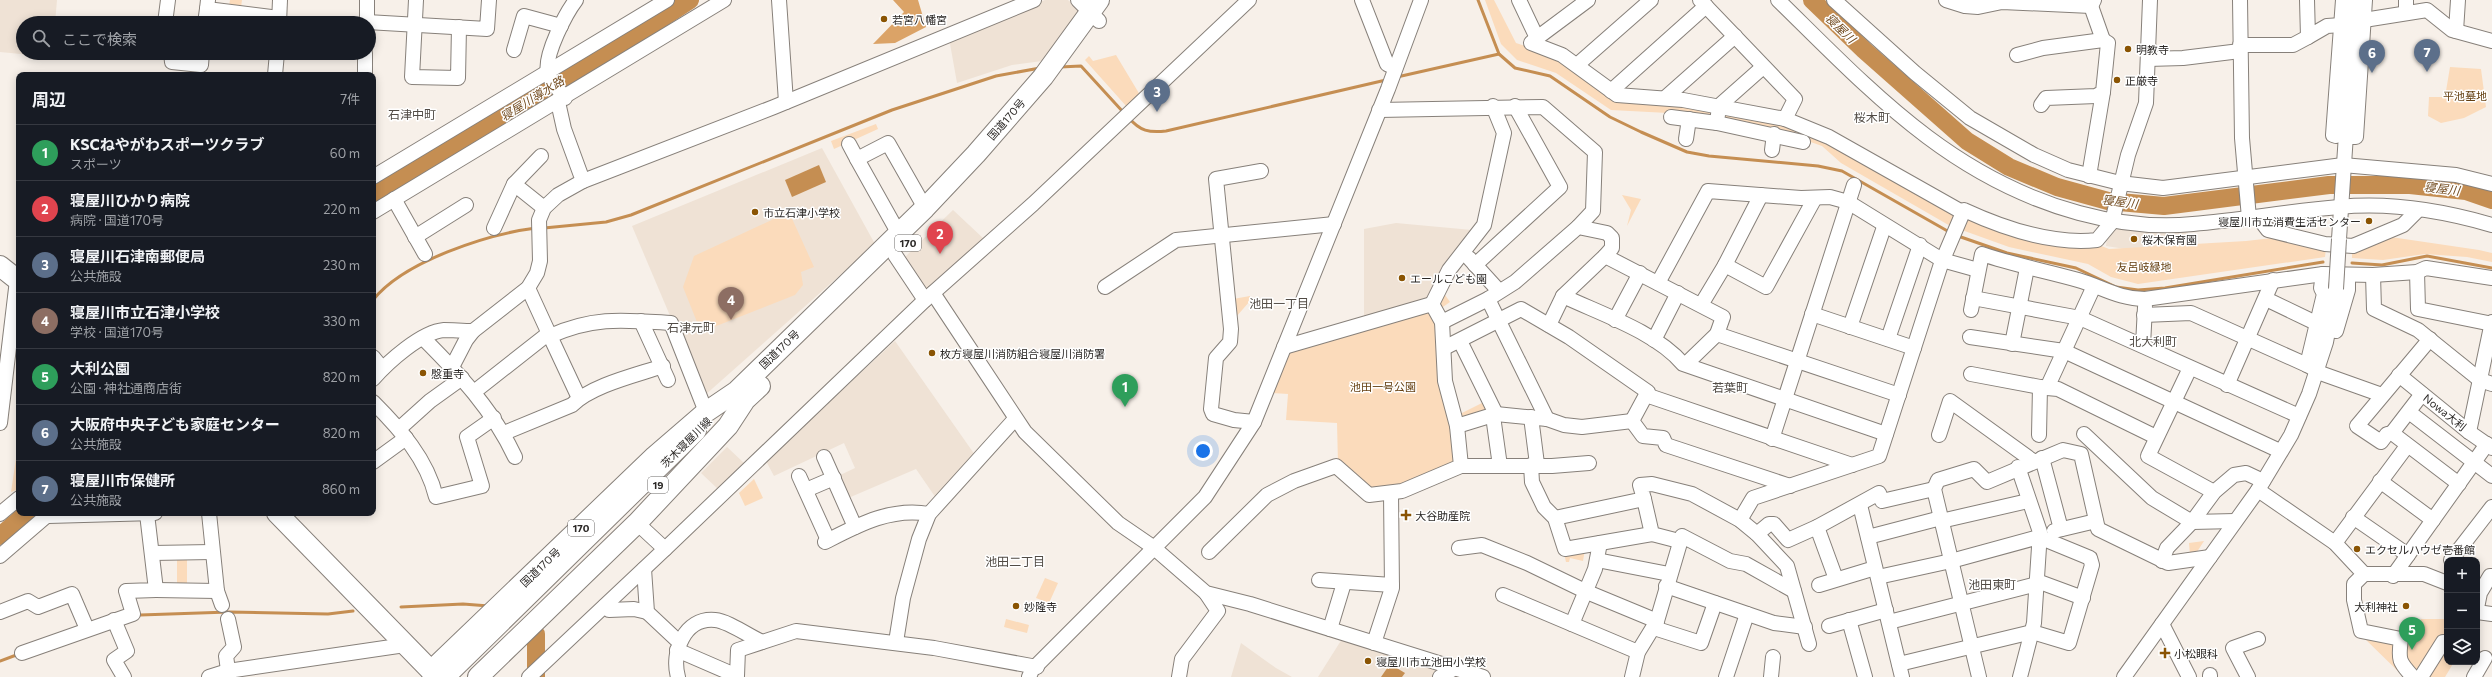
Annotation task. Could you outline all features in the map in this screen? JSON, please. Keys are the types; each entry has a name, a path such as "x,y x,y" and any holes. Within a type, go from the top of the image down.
{"highway":[{"name":"国道170号","path":"435,676 655,456 706,412 741,396 895,255 994,152 1058,66 1092,8 1114,0"},
{"name":"国道170号","path":"478,677 637,523 728,426 741,396 925,208 1058,66"},
{"path":"0,266 16,278"},
{"path":"280,516 435,676"}],"main road":[{"name":"茨木寝屋川線","path":"463,677 568,565 741,396"},
{"name":"茨木寝屋川線","path":"435,676 568,565"}],"street":[{"path":"166,16 168,0"},
{"path":"279,16 280,0"},
{"path":"367,16 368,0"},
{"path":"416,0 412,77 458,78 459,27"},
{"path":"376,23 487,29 489,0"},
{"path":"576,0 561,26 549,57 549,74 562,98 564,129 583,181"},
{"path":"376,176 549,74 652,4 667,0"},
{"path":"376,210 519,122 562,98 724,0"},
{"path":"779,0 786,102"},
{"path":"452,367 472,331 528,288 537,273 540,261 540,228 544,208 558,195 583,181 786,102 1034,0"},
{"path":"534,672 644,569 929,296 1033,204 1249,0"},
{"path":"1362,0 1387,64 1394,69"},
{"path":"605,606 609,610 634,609 647,612 678,646 737,676 738,650 796,631 896,642 1035,673 1153,547 1205,497 1254,422 1388,89 1394,69 1421,0"},
{"path":"1519,0 1537,38"},
{"path":"1588,0 1532,43 1562,55 1618,95 1666,98 1719,106 1785,119 1829,137 1962,212 1964,210 2004,228 2023,233 2090,240 2103,236 2113,217 2120,186 2146,103 2150,0"},
{"path":"1577,65 1651,0"},
{"path":"1778,0 1909,124 1953,157 2017,192 2051,205 2113,217 2174,226 2341,204 2418,210 2454,215 2492,225"},
{"path":"1834,0 1915,73 1970,118 2034,156 2068,170 2120,186 2163,188 2244,182 2343,169 2456,175 2492,184"},
{"path":"1946,0 1965,6 1978,7 2002,2 2092,3 2103,40"},
{"path":"2240,0 2244,182 2252,215 2268,230 2353,246 2403,225 2418,210"},
{"path":"2307,0 2308,37"},
{"path":"2336,136 2333,135 2343,0"},
{"path":"2124,677 2260,485 2299,416 2326,342 2336,289 2336,242 2341,204 2355,0"},
{"path":"2352,137 2356,137 2365,0"},
{"path":"2456,31 2458,0"},
{"path":"1611,91 1703,3 1795,99 1785,119"},
{"path":"2364,20 2406,6 2427,10 2452,30 2492,41"},
{"path":"206,11 242,16"},
{"path":"514,50 524,16 561,26"},
{"path":"2148,59 2183,58 2240,48 2293,45 2327,26 2341,25"},
{"path":"1666,98 1735,36"},
{"path":"2017,55 2043,48 2103,40 2108,43 2103,92 2089,176"},
{"path":"172,60 172,62 201,65 201,60"},
{"path":"275,72 276,60"},
{"path":"364,72 365,60"},
{"path":"1717,123 1719,106 1763,67"},
{"path":"2041,105 2046,98 2096,96 2103,92"},
{"path":"1379,110 1493,106 1543,107 1596,152 1593,211 1578,227 1528,271 1488,299 1442,322"},
{"path":"1284,347 1432,304 1449,270 1484,225 1504,133 1493,106"},
{"path":"1475,264 1560,187 1515,106"},
{"path":"1671,117 1717,123 1774,134 1803,142"},
{"path":"1686,139 1689,119"},
{"path":"1772,150 1774,134"},
{"path":"858,159 888,143 925,208"},
{"path":"849,144 899,234"},
{"path":"494,228 514,184 541,156"},
{"path":"1254,422 1234,420 1213,414 1211,409 1216,358 1230,342 1232,328 1216,179 1261,170"},
{"path":"514,184 544,208"},
{"path":"1772,439 1854,185"},
{"path":"1658,283 1708,191 1815,198 1830,197 1848,202 1884,226 1920,245 1942,260 1978,270"},
{"path":"1701,305 1725,265 1761,195"},
{"path":"1725,265 1766,287 1815,198"},
{"path":"394,199 425,254"},
{"path":"415,237 466,205"},
{"path":"1740,520 1753,498 1879,456 1942,260 1962,212"},
{"path":"1105,286 1176,240 1334,224"},
{"path":"1850,327 1884,226"},
{"path":"1549,325 1563,296 1612,248 1612,238 1607,233 1578,227"},
{"path":"2316,370 2318,324 2324,294 2321,288 2327,274 2336,242"},
{"path":"1888,339 1920,245"},
{"path":"1463,252 1500,291"},
{"path":"2299,416 2226,385 2143,345 2080,318 2020,307 1972,304 1982,254 2094,286 2129,299 2145,299 2273,280 2327,274 2373,275 2417,272 2426,268 2492,278"},
{"path":"895,255 929,296 1025,432 1118,522 1153,547 1206,593 1218,611 1182,660 1179,677"},
{"path":"1605,256 1723,317 1717,334 1686,364"},
{"path":"2012,344 2027,268"},
{"path":"2417,272 2418,309 2492,323 2486,382 2468,432"},
{"path":"1615,320 1640,273"},
{"path":"2316,370 2348,290 2348,275"},
{"path":"2373,275 2374,309 2418,330 2486,382"},
{"path":"2226,385 2266,299 2273,280"},
{"path":"2039,436 2043,388 2064,351 2094,286"},
{"path":"528,288 579,398"},
{"path":"1654,340 1678,293"},
{"path":"0,423 16,296"},
{"path":"1563,296 1654,340 1686,364 1886,434"},
{"path":"1488,299 1547,419"},
{"path":"2143,345 2145,299"},
{"path":"2266,299 2318,324"},
{"path":"1432,304 1442,322 1445,381 1457,426 1461,466"},
{"path":"1444,348 1499,322 1521,309 1549,325 1648,392"},
{"path":"2144,315 2191,313 2316,370 2382,395"},
{"path":"1812,314 1914,348"},
{"path":"474,392 550,335 574,326 598,321 671,323 706,412"},
{"path":"641,321 663,366 668,380"},
{"path":"376,375 382,368 423,338 444,330 472,331"},
{"path":"1717,334 1899,395"},
{"path":"423,338 474,392 504,433 516,456"},
{"path":"1970,338 2064,351 2172,403 2280,451"},
{"path":"2422,394 2392,433 2388,434 2381,442 2357,426 2430,339"},
{"path":"1460,341 1495,415 1500,466"},
{"path":"376,361 382,368"},
{"path":"504,433 572,405 579,398 617,381 663,366"},
{"path":"2190,368 2148,456 2214,492"},
{"path":"1971,374 2043,388 2058,389 2156,437"},
{"name":"Nowa大利","path":"2399,375 2468,432 2490,446"},
{"path":"376,459 403,433 430,401 462,378"},
{"path":"1632,421 1646,396 1852,465"},
{"path":"1940,435 1950,401 2037,460 2061,529"},
{"path":"376,405 403,433 431,477 436,497 482,486 468,437 494,418"},
{"path":"2409,412 2474,464 2492,476"},
{"path":"1457,426 1495,415 1547,419 1564,425 1582,427 1632,421"},
{"path":"1531,417 1534,465 1532,482 1544,507 1555,518 1565,549 1652,534 1679,541"},
{"path":"896,642 903,598 919,539 929,514 1015,419"},
{"path":"1632,421 1643,436 1663,438 1666,445 1790,486"},
{"path":"2392,433 2407,446 2459,484"},
{"path":"2084,434 2152,498 2192,522 2235,521"},
{"path":"2335,543 2407,446"},
{"path":"2393,576 2459,484 2490,446"},
{"path":"1979,677 1934,489 1938,480 1974,469 1987,482 2018,467 2063,450 2081,454 2098,529 2168,563 2210,557"},
{"path":"824,457 855,527"},
{"path":"1209,552 1267,495 1294,481 1336,466 1369,495 1402,491 1461,466 1552,466 1589,463"},
{"path":"2018,467 2028,501 2044,539 2037,583 2032,632 2020,677"},
{"path":"2162,561 2167,548 2192,522 2214,492 2234,475 2246,473 2335,543 2364,574 2393,576 2424,574 2442,581"},
{"path":"799,476 826,541 855,527 888,514 909,512 929,514"},
{"path":"806,490 834,478"},
{"path":"2380,481 2433,520"},
{"path":"1652,534 1640,485 1652,484 1692,494 1740,520 1757,534 1787,566 1809,644"},
{"path":"1757,534 1769,524 1774,524 1788,540 1860,505 1879,492 1882,501 1934,489"},
{"path":"1374,643 1392,585 1391,493"},
{"path":"1555,518 1644,499"},
{"path":"0,502 16,501"},
{"path":"1868,537 2028,501"},
{"path":"0,514 16,502"},
{"path":"1860,505 1901,671 1971,645 2032,632 2069,643 2092,565 2090,558 2044,539"},
{"path":"2453,557 2492,507"},
{"path":"0,556 43,519 97,516"},
{"path":"151,516 152,553 156,590"},
{"path":"209,516 217,591 222,605"},
{"path":"2353,517 2408,555"},
{"path":"1819,585 1836,579 1951,561 2044,539 2051,531 2096,521"},
{"path":"637,523 665,549"},
{"path":"1817,527 1836,579"},
{"path":"1632,677 1638,652 1655,624 1679,541 1682,536 1730,561 1746,564 1794,591"},
{"path":"1572,624 1587,592 1597,560 1600,543"},
{"path":"1460,548 1482,545 1527,563 1655,624 1701,643 1715,603"},
{"path":"152,553 212,552"},
{"path":"1597,560 1668,580 1715,603 1774,623 1805,627"},
{"path":"644,569 647,612"},
{"path":"2364,574 2354,584 2354,600 2361,631 2401,640 2398,657 2401,664 2413,677"},
{"path":"2480,591 2490,576 2492,576"},
{"path":"1319,580 1344,583 1392,585"},
{"path":"1330,629 1344,583"},
{"path":"1829,626 1849,620 1887,616 1961,602 2037,583 2083,598"},
{"path":"22,653 133,614 126,591 217,591"},
{"path":"1206,593 1250,604 1483,677"},
{"path":"0,612 28,601 38,607 72,594 87,629"},
{"path":"1503,595 1638,652"},
{"path":"2480,612 2492,614"},
{"path":"1726,677 1747,614"},
{"path":"228,619 234,646 226,656 228,674"},
{"path":"114,620 127,651 114,660 124,677"},
{"path":"678,677 676,670 678,646 689,629 703,621 715,620 727,624 762,642"},
{"path":"1849,620 1865,677"},
{"path":"2162,624 2189,677"},
{"path":"2248,677 2233,648 2258,639"},
{"path":"2421,677 2444,642"},
{"path":"209,677 405,645"},
{"path":"1771,677 1773,657"},
{"path":"2474,677 2485,657"},
{"path":"1440,677 1455,668"}],"shaded area":[{"path":"0,0 57,0 56,16 16,16 16,54 0,52"},
{"path":"893,0 918,0 926,27 895,43 873,44 904,12"},
{"path":"1045,0 1068,0 1081,11 1042,61 1012,65 957,83 949,38"},
{"path":"822,148 875,244 704,396 632,226"},
{"path":"819,165 826,182 792,197 785,180"},
{"path":"953,210 984,239 931,291 922,286 917,280 915,271 903,259"},
{"name":"エールこども園","path":"1396,223 1472,230 1430,295 1425,300 1364,319 1364,229"},
{"path":"2115,227 2188,228 2188,246 2138,251 2106,246 2107,237"},
{"path":"895,341 975,455 936,498 916,469 846,499 836,477 855,468 844,443 774,476 766,461"},
{"path":"727,447 745,464 719,490 701,473"},
{"name":"寝屋川市立池田小学校","path":"1342,639 1443,672 1434,677 1318,677"},
{"path":"1241,643 1276,668 1292,677 1231,677"},
{"path":"1390,664 1405,673 1402,677 1381,677"}],"green space":[{"path":"230,0 242,0 241,7 229,6"},
{"path":"1485,0 1494,0 1516,43 1556,56 1606,92 1682,102 1794,124 1959,212 1952,227 1841,163 1822,146 1805,140 1668,113 1611,110 1556,73 1517,60 1501,44"},
{"path":"1116,55 1140,95 1127,107 1085,60 1089,56 1093,61"},
{"name":"平池墓地","path":"2450,67 2481,69 2486,107 2464,118 2441,123 2428,116 2429,97 2445,97"},
{"path":"876,124 878,129 834,149 831,141"},
{"path":"1622,195 1641,199 1627,226 1631,210"},
{"path":"789,212 814,267 801,272 803,285 795,295 701,332 683,287 694,256"},
{"name":"友呂岐緑地","path":"1965,215 2094,243 2109,249 2246,241 2281,237 2326,248 2325,257 2138,284 2111,277 2088,264 2009,247 1959,229"},
{"path":"2384,236 2492,253 2492,262 2467,257 2425,254 2383,260 2352,258 2352,248"},
{"path":"1443,292 1450,302 1440,309 1438,302"},
{"path":"1250,296 1250,301 1236,317 1233,299"},
{"name":"池田一号公園","path":"1425,311 1435,320 1438,330 1456,456 1450,468 1382,492 1369,491 1338,464 1337,423 1286,420 1288,394 1272,393 1288,350"},
{"path":"1486,401 1492,412 1463,421 1458,415"},
{"path":"16,459 16,490 11,492"},
{"path":"754,479 763,498 745,506 739,493"},
{"path":"2204,541 2195,555 2190,555 2189,543"},
{"path":"1585,549 1583,561 1570,558 1569,562 1566,562 1564,553"},
{"path":"177,555 187,555 187,586 177,586"},
{"path":"1045,578 1058,583 1049,603 1036,598"},
{"path":"1006,619 1029,625 1027,633 1004,627"},
{"path":"2421,619 2444,619 2444,665 2452,665 2445,677 2404,677 2362,636 2416,638"}],"waterway":[{"name":"寝屋川導水路","path":"376,194 632,38 690,0"},
{"path":"1478,0 1499,54 1515,68 1550,76 1610,117 1687,152 1709,156 1818,166 1842,171 1951,233"},
{"name":"寝屋川","path":"1812,0 1864,50 1967,141 2009,167 2057,187 2108,201 2164,206 2329,185 2410,185 2466,191 2492,200"},
{"path":"1397,77 1499,54"},
{"path":"1060,67 1081,66 1124,113"},
{"path":"544,228 606,222 631,215 892,110 996,76 1040,68"},
{"path":"1129,118 1137,126 1145,130 1155,132 1166,131 1386,80"},
{"path":"376,297 387,286 405,273 448,252 495,236 536,228"},
{"path":"1958,236 2007,253 2076,268 2116,287 2138,290 2165,288 2323,262"},
{"path":"2352,263 2382,265 2427,256 2492,268"},
{"name":"寝屋川導水路","path":"0,536 23,516"},
{"path":"401,607 463,604 489,606"},
{"path":"140,615 229,612 328,614 353,611"},
{"path":"536,634 536,677"},
{"path":"0,661 19,654"}],"place":[{"name":"若宮八幡宮","path":"884,19"},
{"name":"明教寺","path":"2128,49"},
{"name":"寝屋川市保健所","path":"2427,72"},
{"name":"大阪府中央子ども家庭センター","path":"2372,73"},
{"name":"正厳寺","path":"2117,80"},
{"name":"寝屋川石津南郵便局","path":"1157,112"},
{"name":"市立石津小学校","path":"755,212"},
{"name":"寝屋川市立消費生活センター","path":"2369,221"},
{"name":"桜木保育園","path":"2134,239"},
{"name":"寝屋川ひかり病院","path":"940,254"},
{"name":"エールこども園","path":"1402,278"},
{"name":"寝屋川市立石津小学校","path":"731,320"},
{"name":"枚方寝屋川消防組合寝屋川消防署","path":"932,353"},
{"name":"慇重寺","path":"423,373"},
{"name":"KSCねやがわスポーツクラブ","path":"1125,407"},
{"name":"大谷助産院","path":"1406,515"},
{"name":"エクセルハウゼ壱番館","path":"2357,549"},
{"name":"妙隆寺","path":"1016,606"},
{"name":"大利神社","path":"2406,606"},
{"name":"大利公園","path":"2412,650"},
{"name":"小松眼科","path":"2165,653"},
{"name":"寝屋川市立池田小学校","path":"1368,661"}],"district":[{"name":"石津中町","path":"412,114"},
{"name":"桜木町","path":"1872,117"},
{"name":"池田一丁目","path":"1279,303"},
{"name":"石津元町","path":"691,327"},
{"name":"北大利町","path":"2153,341"},
{"name":"若葉町","path":"1730,387"},
{"name":"池田二丁目","path":"1015,561"},
{"name":"池田東町","path":"1992,584"}]}
